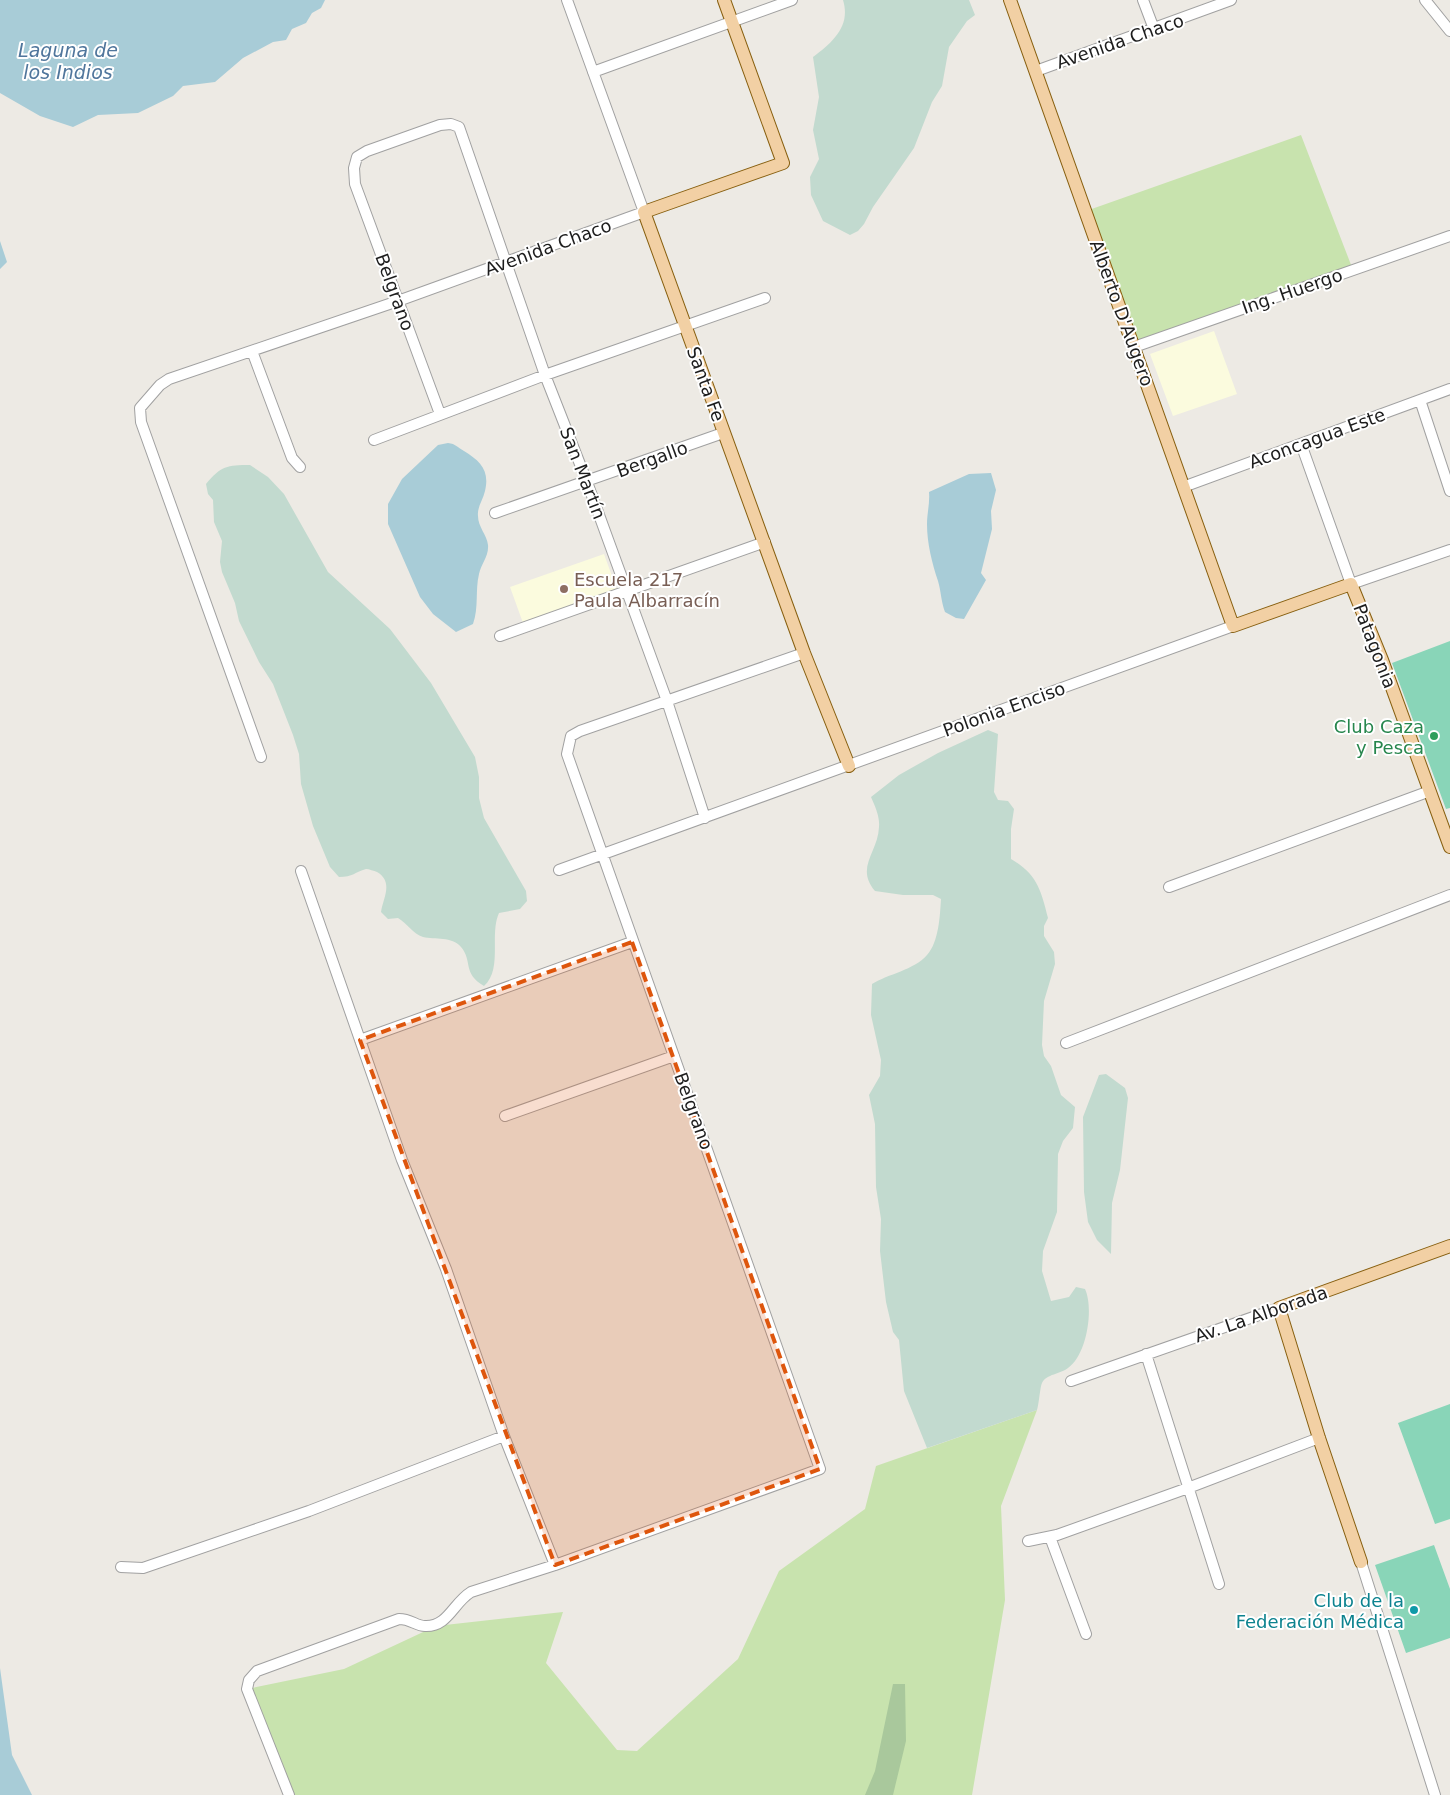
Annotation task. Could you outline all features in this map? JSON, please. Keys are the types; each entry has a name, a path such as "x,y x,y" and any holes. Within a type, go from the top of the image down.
{"main road":[{"path":"724,0 732,21"},
{"name":"Alberto D'Augero","path":"1010,0 1233,626"},
{"name":"Avenida Chaco","path":"644,212 783,163 732,21"},
{"name":"Santa Fe","path":"644,212 804,653 849,766"},
{"name":"Polonia Enciso","path":"1233,626 1351,584"},
{"name":"Patagonia","path":"1351,584 1382,660 1450,848"},
{"name":"Av. La Alborada","path":"1279,1308 1450,1246"},
{"path":"1279,1308 1319,1438 1361,1562"}],"street":[{"name":"Santa Fe","path":"567,0 644,212"},
{"path":"594,72 792,0"},
{"path":"1143,0 1154,29"},
{"name":"Avenida Chaco","path":"1036,71 1231,0"},
{"path":"1425,0 1450,31"},
{"name":"Belgrano","path":"440,414 355,184 354,168 357,157 367,151 440,125 451,124 459,127"},
{"name":"San Martín","path":"459,127 545,375 587,482 667,701 705,818"},
{"name":"Avenida Chaco","path":"261,757 141,422 140,408 160,385 170,379 398,301 644,212"},
{"name":"Ing. Huergo","path":"1134,347 1450,236"},
{"path":"374,440 545,375 765,298"},
{"path":"252,351 292,458 300,466"},
{"name":"Aconcagua Este","path":"1183,488 1450,389"},
{"path":"1420,400 1450,491"},
{"name":"Bergallo","path":"495,513 723,433"},
{"name":"Patagonia","path":"1301,444 1351,584"},
{"path":"500,636 765,542"},
{"name":"Polonia Enciso","path":"1351,584 1450,550"},
{"name":"Polonia Enciso","path":"559,870 1233,626"},
{"path":"667,701 804,653"},
{"name":"Belgrano","path":"555,1565 820,1469 566,754 571,736 580,731 667,701"},
{"path":"1170,886 1430,791"},
{"path":"289,1795 247,1690 249,1680 257,1672 399,1619 409,1619 422,1626 436,1626 445,1620 460,1599 471,1592 555,1565 504,1436 446,1269 402,1160 301,871"},
{"path":"1066,1043 1450,894"},
{"path":"360,1040 632,942"},
{"path":"505,1116 674,1056"},
{"name":"Av. La Alborada","path":"1071,1381 1279,1308"},
{"path":"1146,1354 1219,1584"},
{"path":"121,1567 143,1568 152,1565 309,1511 504,1436"},
{"path":"1028,1541 1050,1537 1188,1488 1319,1438"},
{"path":"1050,1537 1086,1634"},
{"path":"1361,1562 1435,1795"}],"highlighted area":[{"path":"632,942 820,1469 555,1565 360,1040"}],"shaded area":[{"path":"843,0 969,0 975,15 967,21 949,47 942,86 932,102 914,148 873,207 864,224 858,231 850,235 823,221 811,195 810,177 819,159 813,130 819,97 813,57 833,39 842,26 845,9"},
{"path":"1214,331 1237,394 1173,416 1150,354"},
{"path":"236,465 250,465 268,477 284,494 328,572 390,629 431,683 475,757 479,777 479,798 484,818 526,891 527,901 520,909 499,913 495,931 493,971 490,979 484,986 470,972 465,952 453,941 419,936 398,918 388,919 381,912 386,885 382,876 377,872 366,869 339,877 330,867 313,826 301,784 299,754 293,735 273,684 259,662 239,621 235,603 222,572 220,562 222,541 214,522 213,500 208,494 206,484 220,470"},
{"name":"Escuela 217 Paula Albarracín","path":"604,554 617,590 523,623 510,587"},
{"path":"988,730 998,734 994,792 998,800 1008,801 1014,809 1011,829 1011,859 1027,871 1037,884 1048,918 1044,926 1044,936 1054,952 1055,964 1044,1001 1042,1045 1044,1056 1051,1066 1061,1095 1075,1107 1073,1128 1063,1141 1058,1154 1057,1212 1043,1251 1042,1271 1051,1301 1069,1297 1076,1287 1085,1289 1088,1297 1089,1319 1084,1342 1075,1362 1062,1372 1044,1380 1041,1385 1037,1410 927,1448 904,1391 899,1340 893,1332 886,1302 880,1251 881,1219 876,1187 875,1124 869,1095 880,1076 881,1060 871,1015 872,984 922,960 931,950 938,928 941,899 933,895 903,895 875,891 867,875 867,867 878,836 879,827 878,815 871,797 899,775 938,753"},
{"path":"1106,1074 1125,1088 1128,1098 1120,1170 1112,1203 1111,1254 1097,1240 1088,1222 1084,1192 1083,1117 1099,1075"}],"green space":[{"path":"1301,135 1353,270 1134,347 1086,211"},
{"name":"Club Caza y Pesca","path":"1450,641 1450,808 1446,809 1392,663"},
{"path":"1450,1404 1450,1519 1435,1524 1398,1423"},
{"path":"1037,1410 1001,1506 1005,1600 972,1795 291,1795 247,1689 344,1669 436,1626 563,1612 546,1663 617,1750 637,1751 738,1659 779,1571 865,1509 876,1466"},
{"name":"Club de la Federación Médica","path":"1434,1545 1450,1589 1450,1638 1406,1653 1375,1565"},
{"path":"893,1684 905,1684 906,1741 893,1795 865,1795 875,1771"}],"water":[{"name":"Laguna de los Indios","path":"0,0 325,0 321,8 312,13 306,23 292,29 286,40 273,42 243,58 215,82 183,86 173,96 138,113 98,115 73,127 40,116 0,93"},
{"path":"0,241 7,262 0,269"},
{"path":"448,443 455,445 475,459 482,467 486,477 485,491 478,510 478,516 488,549 479,574 475,618 473,624 456,632 433,614 420,597 388,524 388,504 402,479 438,445"},
{"path":"991,473 996,490 991,511 992,529 981,573 986,580 964,619 956,618 945,612 930,553 927,524 929,492 969,474"},
{"path":"0,1668 12,1755 32,1795 0,1795"}],"place":[{"name":"Escuela 217 Paula Albarracín","path":"564,589"},
{"name":"Club Caza y Pesca","path":"1434,736"},
{"name":"Club de la Federación Médica","path":"1414,1610"}]}
